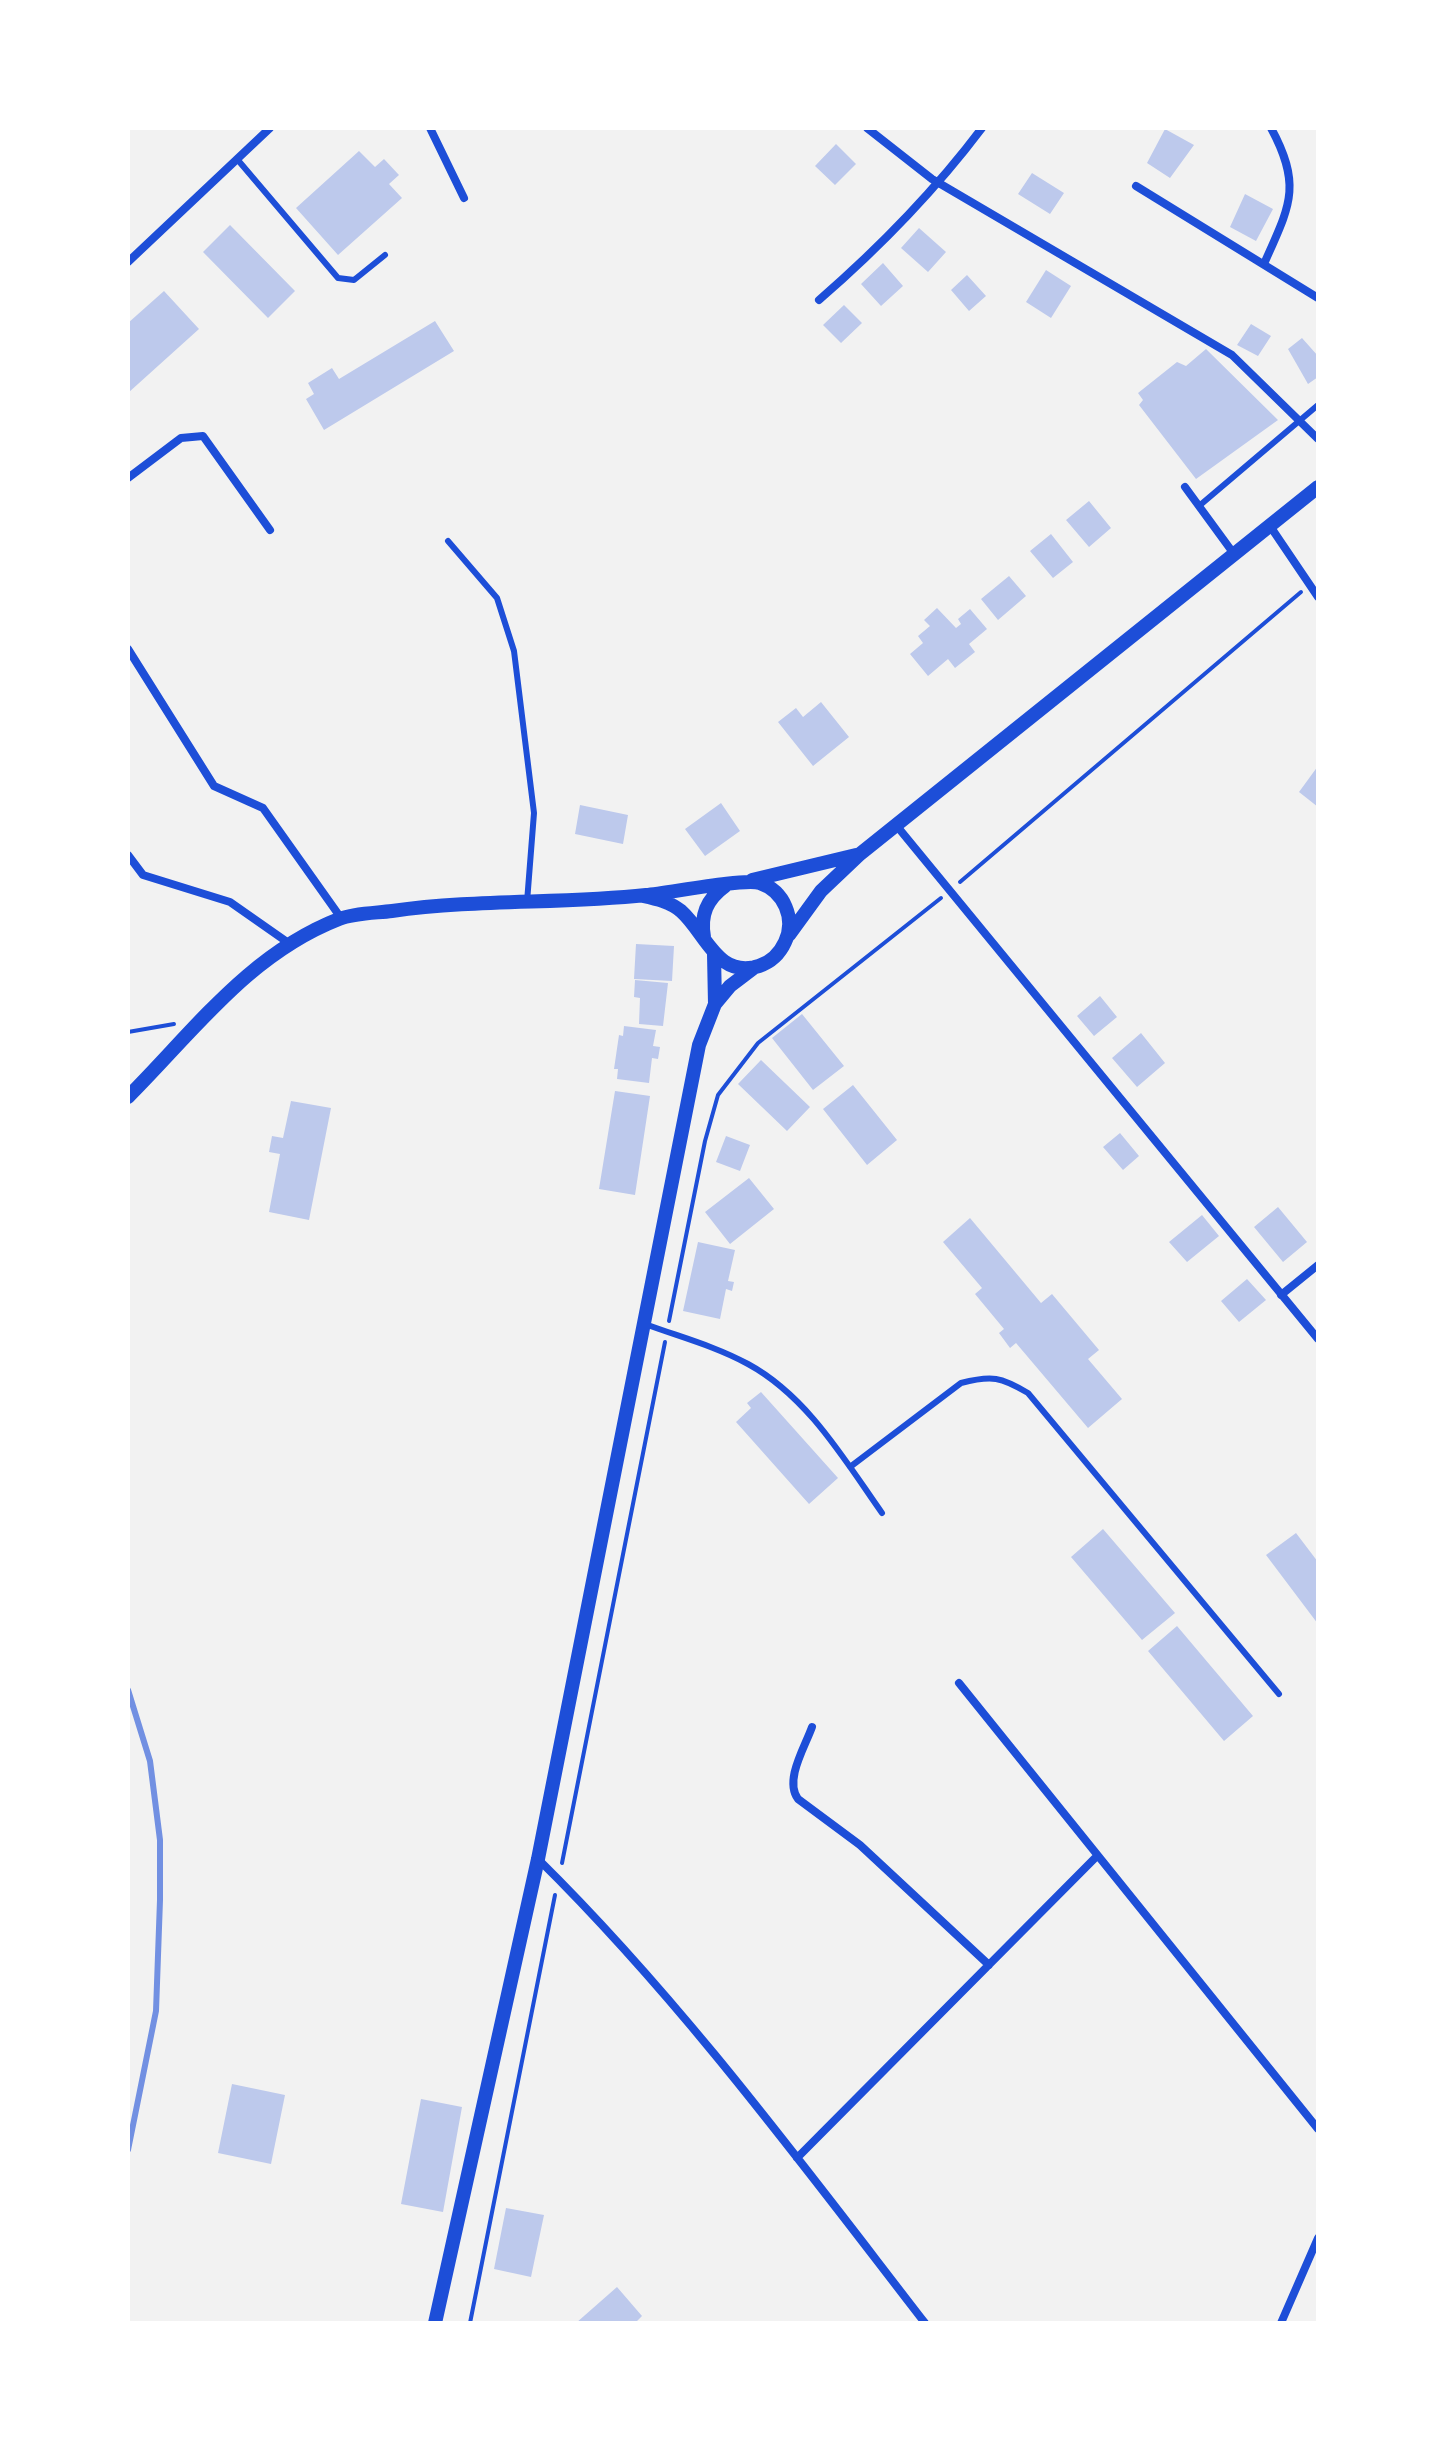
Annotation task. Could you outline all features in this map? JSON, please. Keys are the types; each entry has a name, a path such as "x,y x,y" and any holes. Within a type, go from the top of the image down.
{"street":[{"path":"128,262 270,128"},
{"path":"430,128 464,198"},
{"path":"867,128 940,183 1232,355 1318,439"},
{"path":"819,300 886,241 940,183 982,128"},
{"path":"1264,264 1291,203 1286,157 1271,128"},
{"path":"1136,186 1318,298"},
{"path":"128,478 181,438 203,436 270,530"},
{"path":"1185,487 1234,554"},
{"path":"435,2323 538,1859 699,1045 715,1004 730,986 776,956 821,891 860,854 1318,487"},
{"path":"1270,526 1318,597"},
{"path":"128,649 214,786 263,808 341,918"},
{"path":"896,825 1318,1339"},
{"path":"128,1097 247,972 290,944 341,918 415,908 643,896 725,886 860,854"},
{"path":"128,855 143,875 230,902 290,944"},
{"path":"747,881 768,887 777,894 788,914 787,937"},
{"path":"715,1004 711,950 703,934 704,912 709,901 725,886"},
{"path":"643,896 662,900 679,909 711,950 733,966 756,967"},
{"path":"1281,1295 1318,1265"},
{"path":"959,1683 1318,2129"},
{"path":"812,1727 793,1779 792,1791 798,1799 860,1845 989,1965"},
{"path":"797,2158 1096,1857"},
{"path":"538,1859 611,1931 797,2158 925,2323"},
{"path":"1281,2323 1318,2238"}],"lane":[{"path":"237,159 338,278 354,280 385,255"},
{"path":"1199,506 1318,405"},
{"path":"448,541 497,598 514,651 534,813 527,902"},
{"path":"645,1324 705,1344 777,1383 816,1421 882,1513"},
{"path":"850,1467 961,1383 982,1378 1004,1379 1028,1393 1279,1694"}],"path":[{"path":"470,2323 705,1141 718,1095 758,1043 950,891 1310,585"},
{"path":"128,1032 204,1018"}],"building":[{"path":"1165,129 1194,145 1170,178 1147,163"},
{"path":"836,144 856,164 835,185 815,166"},
{"path":"359,151 375,167 384,159 399,175 389,184 402,198 338,255 296,208"},
{"path":"1032,173 1064,193 1050,214 1018,194"},
{"path":"1245,194 1273,209 1256,241 1230,227"},
{"path":"230,225 295,291 268,318 203,252"},
{"path":"919,228 946,252 928,272 901,248"},
{"path":"883,263 903,286 881,306 861,284"},
{"path":"1046,270 1071,286 1051,318 1026,302"},
{"path":"967,275 986,296 969,311 951,290"},
{"path":"164,291 199,329 128,393 128,323"},
{"path":"844,305 862,323 841,343 823,325"},
{"path":"435,321 454,351 324,430 306,399 314,394 308,383 332,368 339,379"},
{"path":"1251,324 1271,336 1258,356 1237,345"},
{"path":"1302,338 1318,356 1318,377 1308,384 1288,349"},
{"path":"1206,349 1278,420 1196,479 1139,405 1143,400 1138,393 1177,362 1186,366"},
{"path":"1089,501 1111,528 1089,547 1066,520"},
{"path":"1051,534 1073,562 1053,578 1030,551"},
{"path":"1009,576 1026,596 998,620 981,599"},
{"path":"937,608 956,628 961,624 958,619 970,609 987,629 969,644 975,652 955,668 948,659 928,676 910,654 923,643 918,636 930,626 924,620"},
{"path":"821,702 849,737 813,766 778,722 796,708 803,717"},
{"path":"1318,766 1318,807 1299,792"},
{"path":"721,803 740,831 705,856 685,829"},
{"path":"580,805 628,815 623,844 575,834"},
{"path":"636,944 674,946 672,981 634,979"},
{"path":"635,980 668,983 663,1026 639,1024 640,998 634,997"},
{"path":"1100,996 1117,1017 1094,1036 1077,1016"},
{"path":"802,1014 844,1066 813,1090 772,1038"},
{"path":"624,1026 656,1030 653,1046 660,1047 658,1059 652,1058 649,1083 617,1079 618,1069 614,1069 619,1035 623,1036"},
{"path":"1141,1033 1165,1063 1137,1087 1112,1058"},
{"path":"761,1060 810,1107 787,1131 738,1084"},
{"path":"853,1085 897,1140 867,1165 823,1109"},
{"path":"615,1091 650,1096 635,1195 599,1189"},
{"path":"291,1101 331,1108 309,1220 269,1212 280,1154 269,1152 272,1136 283,1138"},
{"path":"1120,1133 1139,1156 1123,1170 1103,1147"},
{"path":"726,1136 750,1145 740,1171 716,1162"},
{"path":"749,1178 774,1209 730,1244 705,1212"},
{"path":"1278,1207 1307,1242 1283,1262 1254,1227"},
{"path":"1202,1215 1219,1236 1187,1262 1169,1242"},
{"path":"970,1218 1041,1303 1052,1294 1099,1350 1088,1359 1122,1399 1088,1428 1016,1343 1010,1348 999,1333 1004,1329 975,1294 982,1288 943,1242"},
{"path":"698,1242 735,1250 728,1281 734,1282 732,1291 726,1289 720,1319 683,1311"},
{"path":"1247,1279 1266,1300 1239,1322 1221,1301"},
{"path":"761,1392 838,1478 809,1504 736,1422 751,1408 747,1403"},
{"path":"1103,1529 1175,1613 1142,1640 1071,1557"},
{"path":"1296,1533 1318,1562 1318,1624 1266,1555"},
{"path":"1177,1626 1253,1716 1224,1741 1148,1651"},
{"path":"232,2084 285,2095 271,2164 218,2153"},
{"path":"421,2099 462,2107 443,2212 401,2204"},
{"path":"506,2208 544,2215 531,2277 494,2269"},
{"path":"617,2287 642,2316 635,2323 576,2323"}],"railway":[{"path":"128,1690 150,1761 160,1840 156,2011 128,2150"}]}
